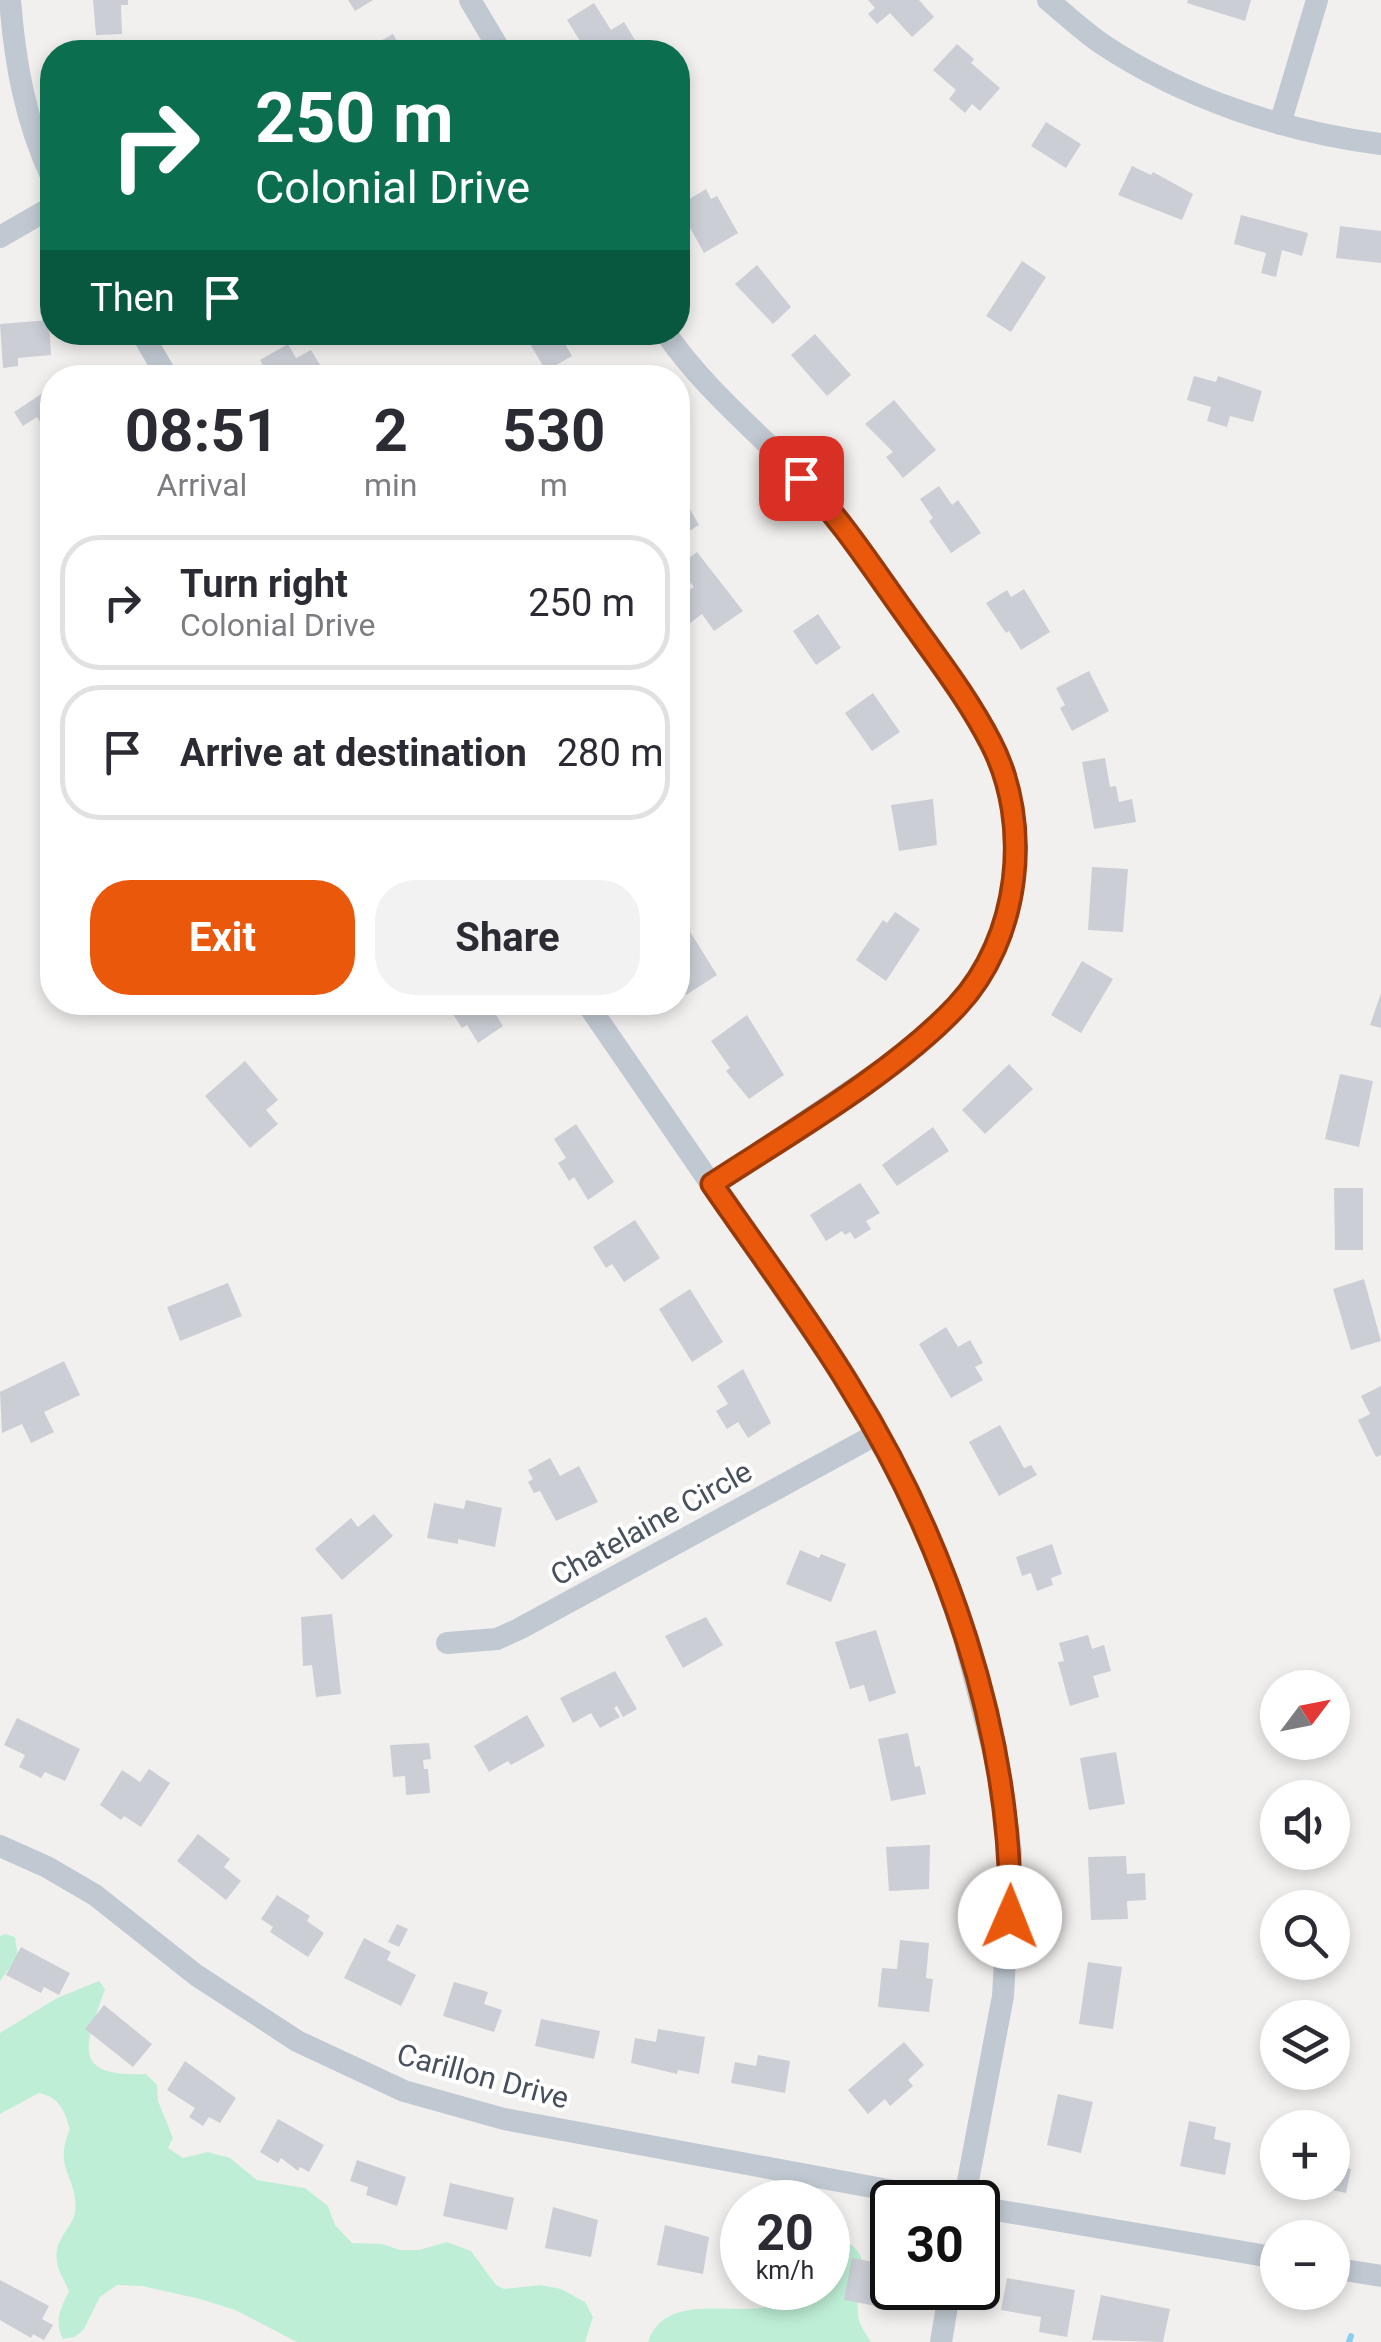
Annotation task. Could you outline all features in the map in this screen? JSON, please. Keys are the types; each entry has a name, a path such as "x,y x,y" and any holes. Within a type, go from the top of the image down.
{"street":[{"path":"10,0 14,54 26,111 40,147"},
{"path":"470,0 494,40"},
{"path":"1048,0 1100,43 1148,71 1214,100 1280,124 1381,144"},
{"path":"1280,124 1317,0"},
{"path":"0,237 40,215"},
{"path":"675,345 701,378 830,509 954,684 992,744 1010,793 1015,836 1013,884 1003,928 986,966 959,1004 894,1062 712,1184"},
{"path":"595,1015 849,1385 930,1541 962,1630 1001,1782 1010,1852 1010,1917 1003,1996 968,2180"},
{"name":"Chatelaine Circle","path":"448,1643 498,1638 519,1630 877,1434"},
{"name":"Carillon Drive","path":"0,1846 95,1895 196,1976 297,2041 404,2091 504,2119 870,2187"},
{"path":"1000,2211 1260,2255"},
{"path":"1350,2271 1381,2276"},
{"path":"941,2342 946,2310"}],"green space":[{"path":"0,1936 15,1937 18,1956 0,1981"},
{"path":"99,1981 105,1989 89,2040 89,2053 104,2070 146,2074 157,2085 158,2101 173,2138 168,2148 183,2158 208,2152 230,2158 257,2180 305,2188 328,2206 335,2225 352,2243 419,2250 447,2242 471,2251 496,2285 504,2289 541,2285 561,2289 585,2302 593,2317 585,2342 297,2342 235,2310 142,2286 117,2285 100,2297 84,2329 75,2337 63,2339 59,2315 69,2292 57,2254 75,2212 64,2154 70,2129 60,2106 39,2093 0,2114 0,2033 57,1998"},
{"path":"850,2244 862,2259 859,2320 871,2342 648,2342 656,2327 667,2318 696,2309 850,2310"}],"building":[{"path":"93,0 128,0 128,5 121,5 122,34 96,35"},
{"path":"348,0 373,0 355,11"},
{"path":"868,0 919,0 934,17 912,37 890,13 877,24 868,14 875,8"},
{"path":"1251,0 1245,21 1187,3"},
{"path":"594,3 611,30 624,22 635,40 580,40 567,20"},
{"path":"957,44 974,59 971,63 1000,88 980,111 972,104 965,113 949,99 956,90 933,70"},
{"path":"1046,122 1081,144 1066,168 1031,146"},
{"path":"1132,166 1151,175 1153,172 1193,194 1182,220 1118,195"},
{"path":"706,189 711,199 717,196 738,233 704,253 690,228 690,199"},
{"path":"1241,215 1308,233 1302,256 1282,250 1276,277 1261,273 1266,253 1234,244"},
{"path":"1340,226 1381,231 1381,263 1336,258"},
{"path":"1022,261 1046,277 1011,332 986,316"},
{"path":"757,265 791,307 773,324 735,284"},
{"path":"40,321 40,345 50,345 51,355 18,358 18,366 3,368 0,324"},
{"path":"815,334 851,375 827,396 791,355"},
{"path":"289,345 296,358 311,350 320,365 263,365 260,360"},
{"path":"531,345 566,345 572,356 556,365 542,365"},
{"path":"1194,376 1216,382 1218,376 1262,391 1253,422 1230,416 1227,427 1207,421 1211,407 1187,400"},
{"path":"40,395 40,422 37,417 23,426 14,412"},
{"path":"894,400 936,450 903,478 886,457 893,452 865,424"},
{"path":"939,486 952,505 958,500 981,533 951,553 929,521 933,518 920,499"},
{"path":"690,510 699,525 690,531"},
{"path":"697,552 743,611 714,631 702,614 690,623 690,590 694,587 690,582 690,557"},
{"path":"1024,589 1050,632 1021,650 986,603 1007,590 1011,597"},
{"path":"818,614 841,648 816,665 793,631"},
{"path":"1089,671 1109,711 1072,731 1060,708 1065,705 1056,688"},
{"path":"873,693 900,732 872,751 845,713"},
{"path":"1105,758 1110,787 1116,786 1119,802 1132,799 1136,822 1094,829 1082,762"},
{"path":"933,799 937,845 899,851 891,805"},
{"path":"1092,867 1128,869 1123,932 1088,930"},
{"path":"895,912 920,929 886,981 856,960 883,920 887,923"},
{"path":"690,932 717,975 690,992"},
{"path":"1082,961 1113,979 1081,1033 1051,1015"},
{"path":"1381,993 1381,1028 1370,1025"},
{"path":"454,1015 496,1015 503,1026 478,1043 467,1025 462,1028"},
{"path":"747,1015 784,1075 749,1099 726,1071 730,1068 711,1041"},
{"path":"245,1061 278,1100 266,1110 278,1124 250,1148 205,1096"},
{"path":"1009,1064 1033,1089 985,1134 962,1110"},
{"path":"1340,1074 1373,1081 1359,1147 1325,1139"},
{"path":"576,1124 614,1182 588,1200 574,1177 569,1181 558,1163 566,1158 554,1139"},
{"path":"933,1127 949,1151 897,1186 882,1165"},
{"path":"860,1183 880,1213 866,1221 871,1229 855,1239 850,1232 845,1235 842,1231 826,1241 810,1215"},
{"path":"1334,1188 1363,1188 1363,1250 1335,1250"},
{"path":"635,1220 660,1258 624,1282 612,1264 606,1268 593,1247"},
{"path":"1364,1279 1381,1341 1351,1350 1333,1289"},
{"path":"228,1283 242,1316 180,1341 167,1307"},
{"path":"690,1289 723,1342 692,1362 659,1309"},
{"path":"946,1327 958,1347 970,1340 983,1363 975,1367 983,1380 951,1398 919,1344"},
{"path":"64,1361 80,1395 44,1412 54,1432 31,1443 22,1424 2,1433 0,1392"},
{"path":"743,1369 771,1423 748,1438 738,1422 727,1429 716,1411 728,1404 717,1386"},
{"path":"1381,1386 1381,1455 1376,1457 1358,1420 1370,1414 1361,1396"},
{"path":"1000,1425 1024,1468 1031,1465 1037,1475 999,1496 969,1442"},
{"path":"550,1458 560,1476 579,1466 598,1502 556,1521 540,1491 534,1493 528,1482 533,1479 528,1470"},
{"path":"466,1500 502,1508 495,1547 458,1539 458,1544 427,1538 434,1503 464,1509"},
{"path":"374,1514 393,1536 342,1580 315,1549 351,1518 358,1527"},
{"path":"1052,1544 1062,1574 1051,1578 1053,1585 1037,1591 1031,1573 1022,1576 1016,1557"},
{"path":"800,1550 846,1564 831,1602 786,1584"},
{"path":"332,1614 341,1694 316,1697 312,1665 303,1666 301,1617"},
{"path":"706,1617 723,1645 683,1668 665,1636"},
{"path":"876,1630 896,1693 869,1702 864,1685 850,1689 835,1642"},
{"path":"1088,1635 1092,1649 1104,1645 1111,1671 1093,1676 1099,1697 1070,1706 1058,1662 1064,1661 1059,1643"},
{"path":"615,1671 637,1709 623,1717 617,1706 614,1708 620,1717 600,1728 591,1713 573,1723 560,1698"},
{"path":"527,1715 545,1746 489,1772 474,1746"},
{"path":"17,1718 80,1749 65,1781 45,1772 41,1778 19,1767 25,1755 4,1745"},
{"path":"908,1733 926,1794 891,1801 878,1739"},
{"path":"429,1743 431,1759 423,1760 424,1769 428,1769 430,1793 406,1795 405,1776 393,1777 390,1745"},
{"path":"1116,1752 1125,1804 1089,1810 1080,1758"},
{"path":"149,1769 170,1783 141,1827 124,1816 121,1820 100,1805 122,1770 140,1782"},
{"path":"198,1834 230,1859 224,1867 241,1881 226,1900 177,1861"},
{"path":"930,1845 929,1889 889,1891 886,1847"},
{"path":"1126,1856 1127,1874 1145,1873 1146,1900 1127,1901 1128,1919 1091,1920 1088,1857"},
{"path":"277,1895 310,1916 307,1921 324,1933 308,1957 270,1932 273,1927 261,1919"},
{"path":"397,1924 408,1929 399,1947 388,1942"},
{"path":"364,1938 391,1952 387,1960 416,1975 401,2006 344,1978"},
{"path":"900,1940 929,1943 926,1978 933,1979 929,2012 878,2007 882,1968 897,1969"},
{"path":"21,1947 70,1973 59,1995 44,1987 41,1993 6,1975"},
{"path":"1088,1962 1122,1967 1113,2029 1079,2024"},
{"path":"454,1982 488,1992 484,2004 502,2010 494,2032 443,2016"},
{"path":"104,2005 152,2044 133,2067 85,2029"},
{"path":"541,2019 600,2031 594,2059 535,2046"},
{"path":"658,2029 705,2037 699,2074 678,2070 677,2074 631,2063 635,2038 656,2042"},
{"path":"904,2042 924,2065 908,2080 913,2086 890,2106 885,2099 868,2114 848,2090"},
{"path":"758,2055 790,2061 785,2093 731,2083 735,2062 756,2066"},
{"path":"185,2061 236,2098 220,2123 209,2117 203,2126 189,2117 195,2108 167,2090"},
{"path":"1058,2094 1093,2102 1081,2153 1047,2145"},
{"path":"278,2119 324,2145 309,2172 300,2167 298,2171 281,2158 278,2163 260,2152"},
{"path":"1189,2121 1216,2127 1214,2139 1231,2143 1225,2175 1180,2166"},
{"path":"357,2160 406,2177 397,2206 366,2195 368,2187 350,2181"},
{"path":"450,2183 514,2198 507,2230 443,2216"},
{"path":"553,2207 598,2220 591,2257 545,2248"},
{"path":"665,2225 709,2237 703,2274 657,2265"},
{"path":"852,2258 870,2261 870,2305 850,2301"},
{"path":"1007,2278 1075,2290 1067,2337 1039,2332 1041,2317 1001,2310"},
{"path":"0,2280 49,2306 42,2319 53,2325 44,2340 33,2334 31,2338 0,2320"},
{"path":"1101,2295 1170,2309 1163,2342 1092,2340"}],"waterway":[{"path":"1349,2342 1351,2336"}],"route":[{"path":"801,478 840,522 966,700 992,744 1010,793 1015,836 1013,884 1003,928 986,966 959,1004 894,1062 712,1184 849,1385 908,1493 937,1558 982,1699 1001,1782 1010,1852 1010,1917"}]}
